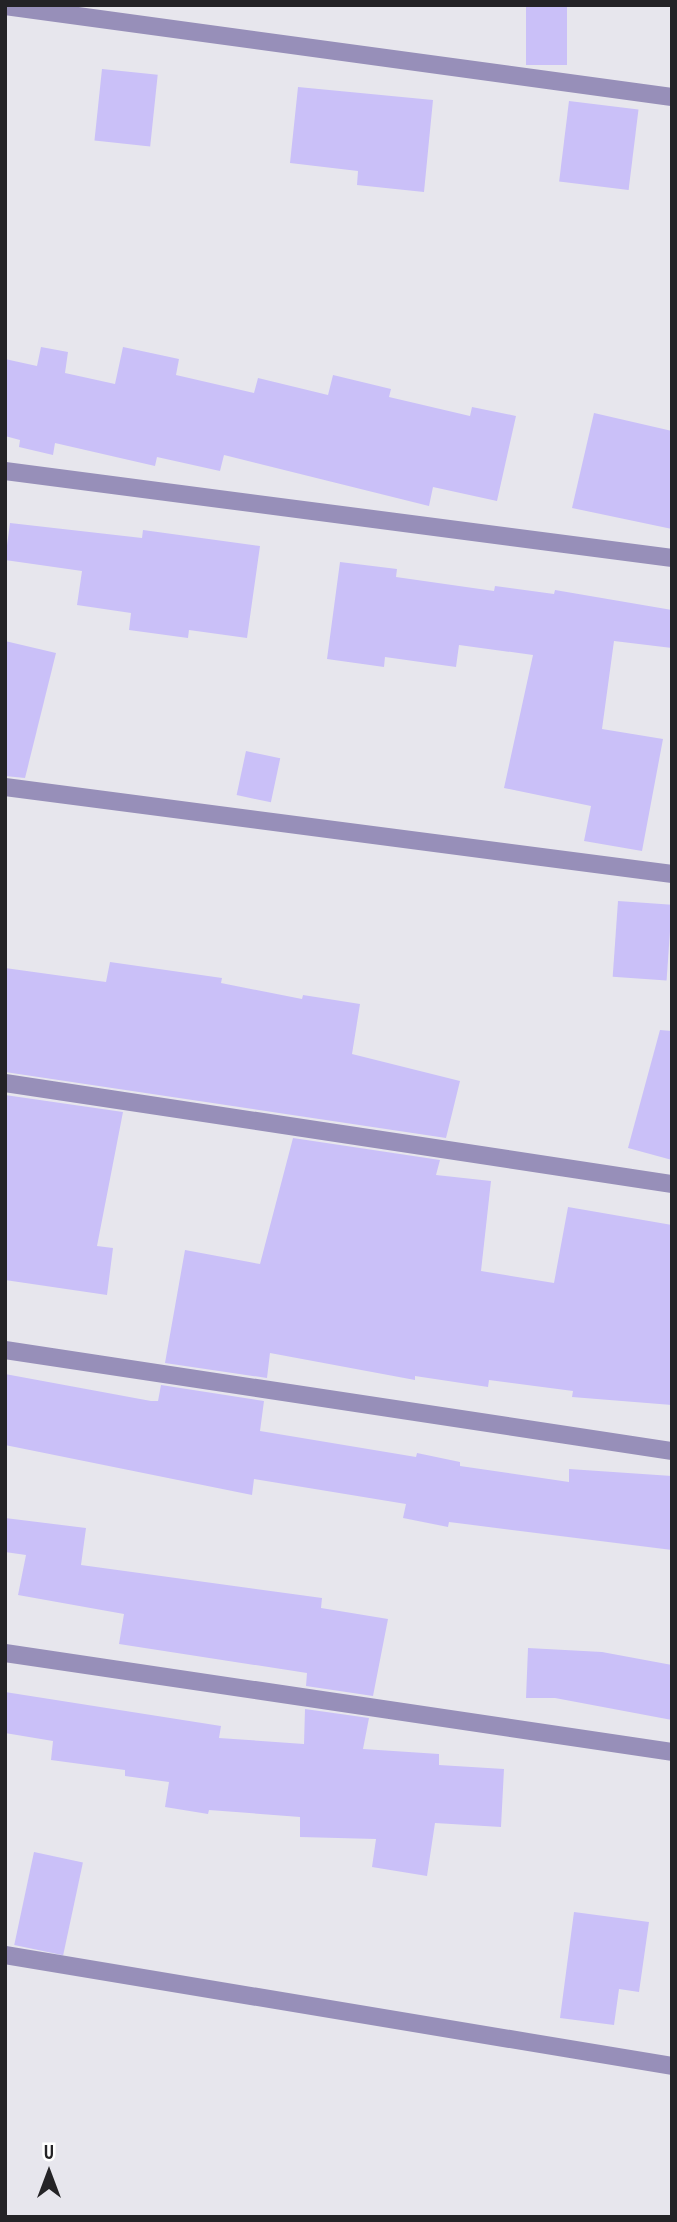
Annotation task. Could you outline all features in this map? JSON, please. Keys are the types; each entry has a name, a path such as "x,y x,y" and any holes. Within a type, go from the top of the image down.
{"street":[{"path":"5,6 672,97"},
{"path":"5,471 672,558"},
{"path":"5,787 672,874"},
{"path":"5,1083 672,1184"},
{"path":"5,1350 672,1451"},
{"path":"5,1653 672,1752"},
{"path":"5,1955 672,2066"}],"building":[{"path":"526,5 567,5 567,65 526,65"},
{"path":"102,69 158,75 150,146 94,141"},
{"path":"298,87 433,100 424,192 357,185 358,171 290,163"},
{"path":"569,101 638,110 629,190 559,181"},
{"path":"41,347 68,352 65,373 115,384 123,347 179,359 176,375 254,393 258,378 328,395 333,375 391,389 389,397 470,416 472,407 516,416 497,501 433,487 429,506 224,455 220,471 157,457 155,466 55,443 53,455 19,447 20,440 5,436 5,359 37,366"},
{"path":"594,413 672,431 672,529 572,508"},
{"path":"10,523 142,538 143,530 260,546 247,638 189,630 188,638 129,630 131,613 77,605 82,571 5,560"},
{"path":"340,562 397,569 396,577 494,591 495,586 554,594 555,590 672,610 672,648 614,641 602,729 663,739 642,851 584,841 591,806 504,788 533,655 459,645 456,667 385,657 384,667 327,659"},
{"path":"5,641 56,653 25,778 5,776"},
{"path":"246,751 280,758 271,802 237,795"},
{"path":"618,901 672,905 667,981 613,977"},
{"path":"110,962 222,978 221,983 302,999 303,995 360,1004 352,1054 460,1081 446,1138 5,1072 5,968 106,982"},
{"path":"660,1030 672,1031 672,1160 628,1148"},
{"path":"5,1095 123,1112 97,1246 113,1248 107,1295 5,1280"},
{"path":"293,1138 440,1160 436,1175 491,1181 481,1271 554,1283 568,1207 672,1225 672,1405 572,1397 573,1391 489,1380 488,1387 415,1376 415,1380 270,1353 267,1378 165,1363 185,1250 260,1264"},
{"path":"5,1374 151,1401 158,1401 161,1385 264,1401 260,1431 416,1457 417,1453 460,1462 460,1466 569,1482 569,1469 672,1476 672,1550 449,1522 448,1527 403,1518 406,1504 254,1479 252,1495 5,1445"},
{"path":"5,1518 86,1528 81,1565 322,1598 321,1608 388,1619 373,1696 306,1686 307,1673 119,1644 124,1614 18,1595 26,1555 5,1552"},
{"path":"528,1648 602,1652 672,1665 672,1720 555,1698 526,1698"},
{"path":"5,1692 221,1726 219,1738 304,1744 305,1709 369,1718 363,1749 439,1754 439,1765 504,1769 501,1827 435,1823 427,1876 372,1867 376,1839 300,1837 300,1817 209,1810 208,1814 165,1807 169,1782 125,1776 125,1770 51,1760 53,1741 5,1733"},
{"path":"34,1852 83,1862 63,1955 14,1945"},
{"path":"574,1912 649,1922 639,1992 619,1989 614,2025 560,2018"}]}
